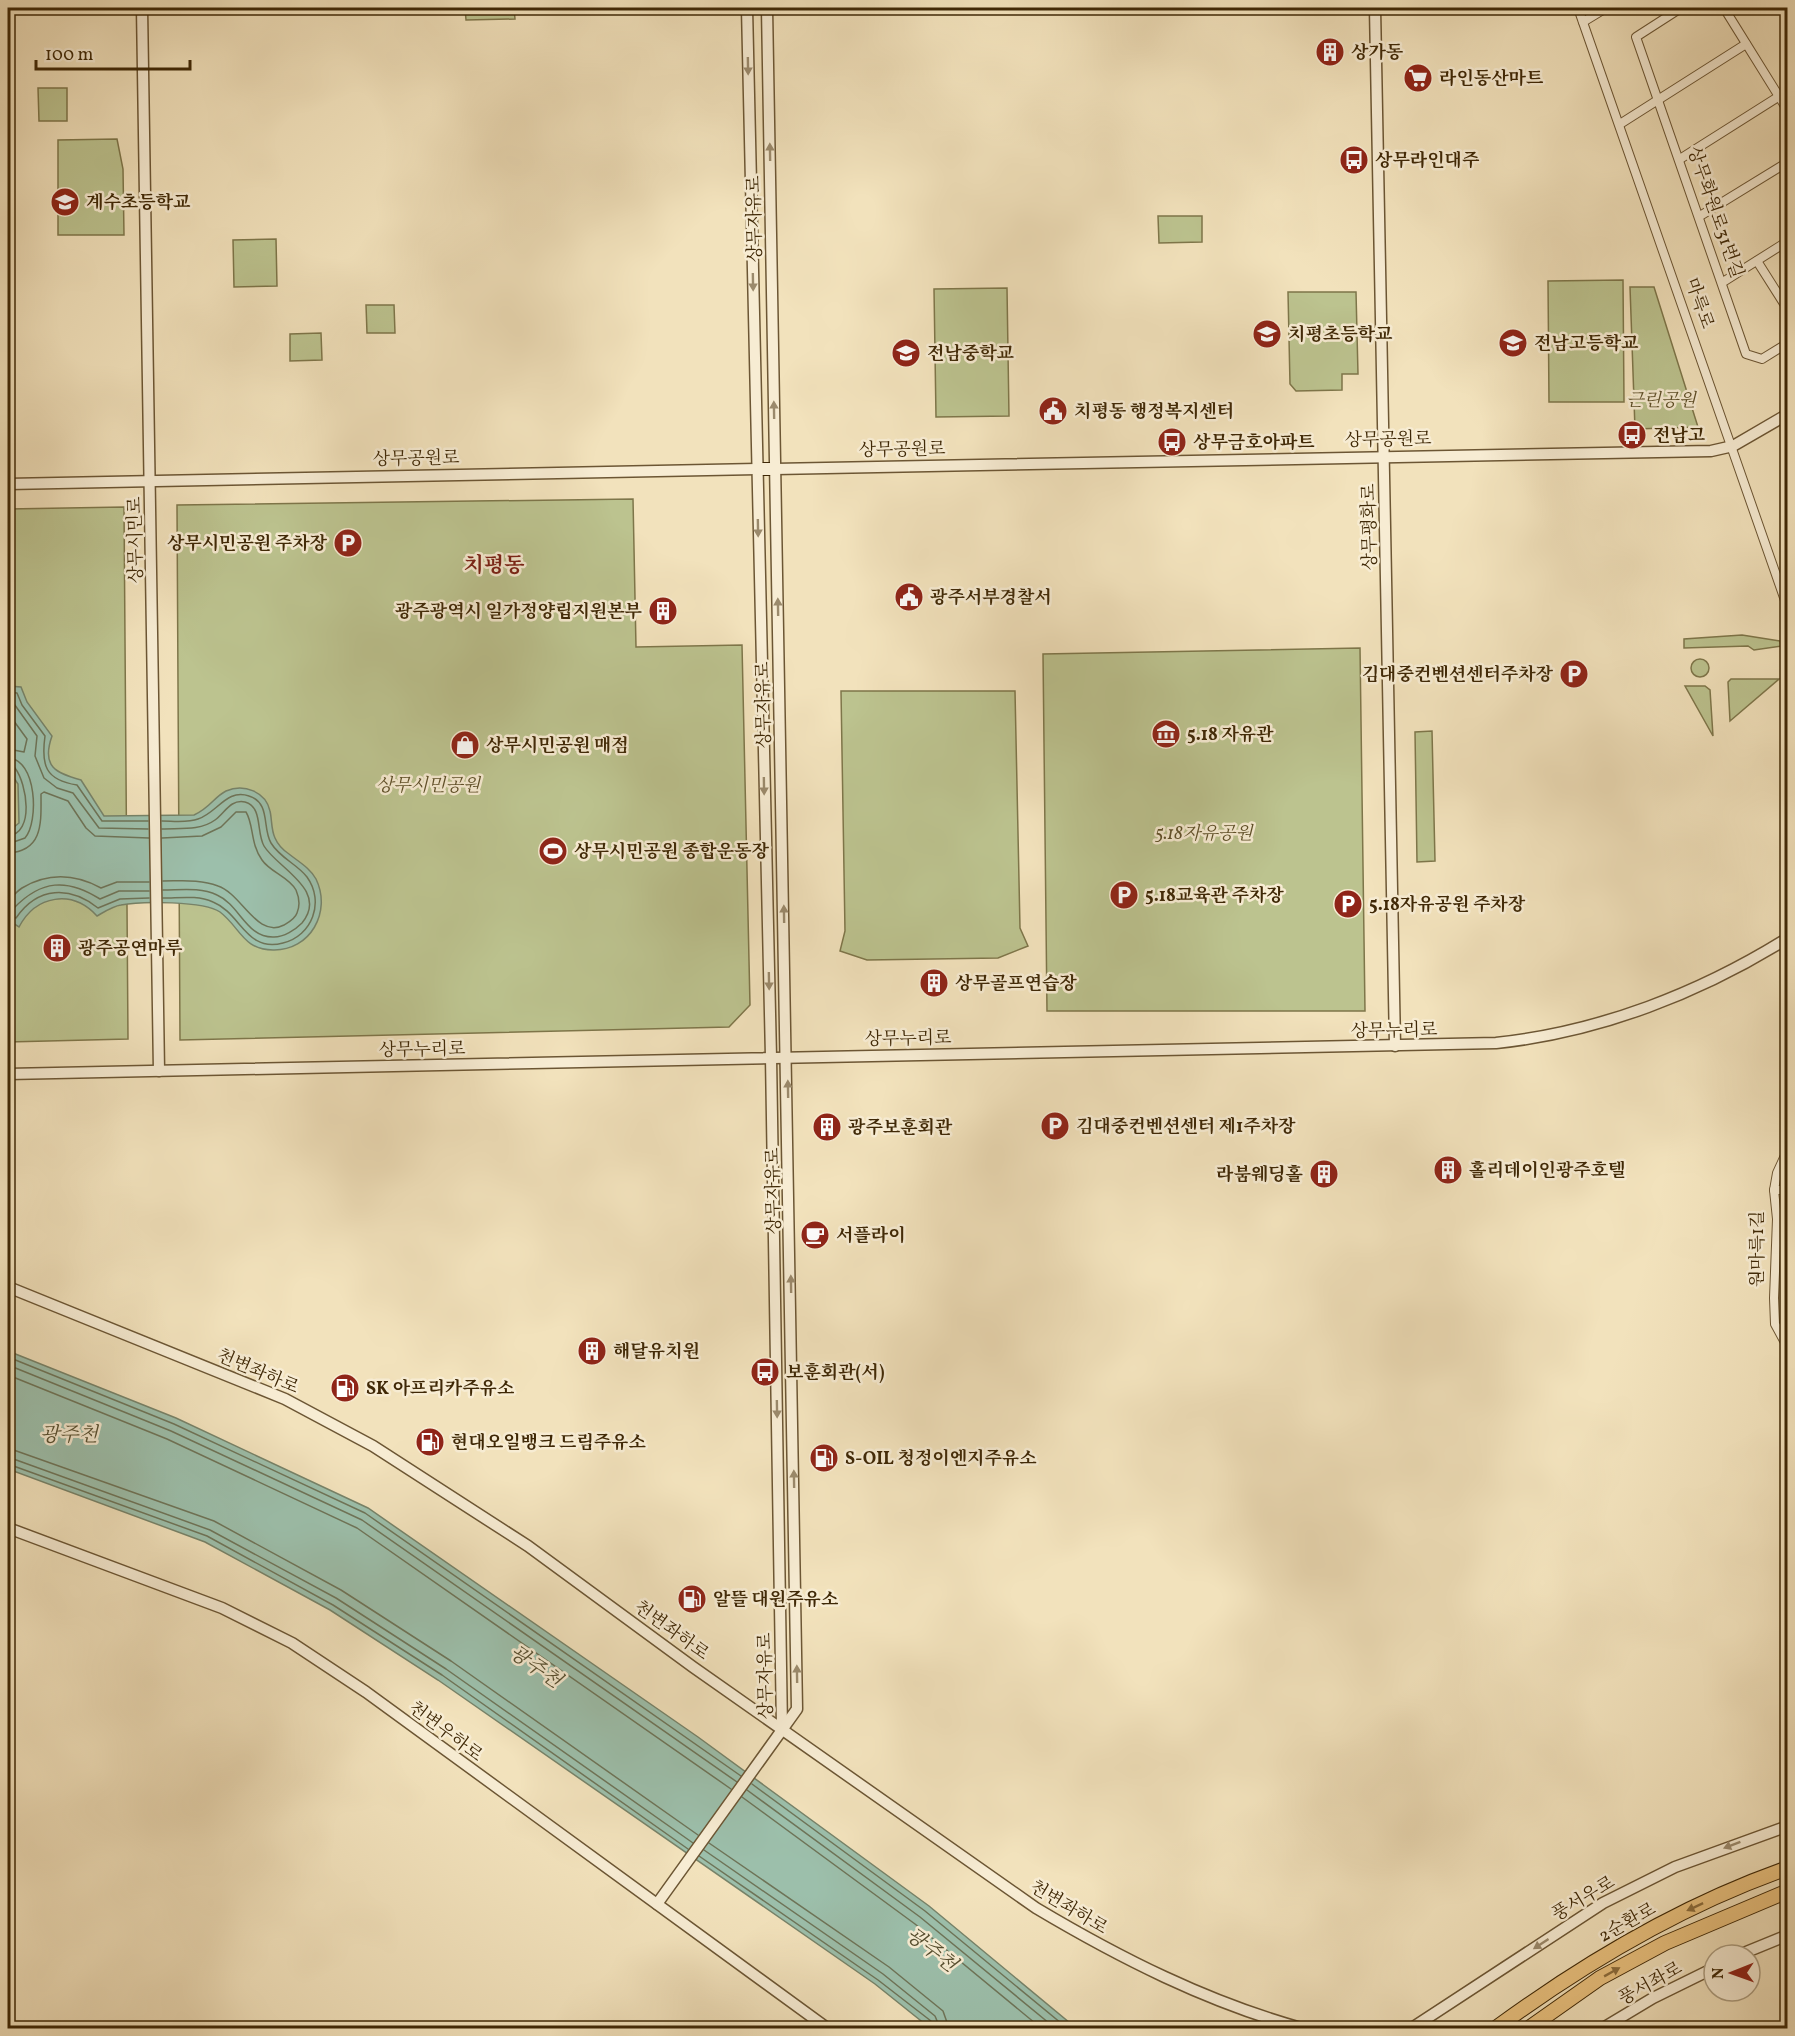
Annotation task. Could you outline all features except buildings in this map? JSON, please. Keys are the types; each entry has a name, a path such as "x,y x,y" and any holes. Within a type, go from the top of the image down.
{"highway":[{"name":"2순환로","path":"1496,2028 1555,1985 1643,1932 1696,1906 1788,1868"},
{"name":"2순환로","path":"1529,2028 1600,1978 1665,1942 1788,1891"}],"main road":[{"name":"상무공원로","path":"757,469 776,469"}],"street":[{"name":"상무시민로","path":"142,8 159,1071"},
{"name":"상무자유로","path":"747,8 771,1057 782,1728"},
{"name":"상무자유로","path":"767,8 788,1057 797,1708 782,1728"},
{"name":"상무평화로","path":"1376,8 1395,1046"},
{"name":"마륵로","path":"1578,8 1733,446 1788,609"},
{"path":"1583,22 1606,8"},
{"name":"상무화원로31번길","path":"1681,8 1636,37 1723,282 1746,354 1762,359 1788,343"},
{"path":"1724,8 1788,111"},
{"path":"1620,124 1746,45"},
{"path":"1680,159 1778,97"},
{"path":"1700,216 1788,162"},
{"path":"1723,282 1788,241"},
{"path":"1757,261 1788,310"},
{"name":"상무공원로","path":"776,469 1711,451 1733,446 1788,414"},
{"name":"상무공원로","path":"8,484 757,469"},
{"name":"상무누리로","path":"8,1074 1395,1046 1520,1040 1640,1010 1709,982 1788,938"},
{"name":"원마륵1길","path":"1788,1149 1777,1173 1774,1190 1777,1219 1775,1324 1788,1348"},
{"path":"1774,1190 1788,1190"},
{"name":"천변좌하로","path":"8,1287 285,1399 373,1446 528,1546 952,1851 1036,1908 1092,1941 1163,1977 1263,2018 1301,2028"},
{"name":"천변우하로","path":"8,1528 222,1608 292,1643 366,1692 566,1840 827,2028"},
{"path":"657,1904 782,1728"},
{"name":"풍서우로","path":"1412,2028 1603,1903 1675,1867 1788,1826"},
{"path":"1762,1946 1788,1935"},
{"name":"풍서좌로","path":"1603,2028 1653,1998 1702,1974"}],"green space":[{"path":"465,8 514,8 515,19 466,20"},
{"path":"38,88 67,88 67,121 39,121"},
{"path":"117,139 123,169 124,235 58,235 58,140"},
{"path":"1158,216 1202,216 1202,242 1159,243"},
{"path":"276,239 277,286 234,287 233,240"},
{"path":"1623,280 1624,402 1549,402 1548,281"},
{"name":"근린공원","path":"1630,287 1654,287 1698,427 1635,429"},
{"path":"1007,288 1009,416 936,417 934,289"},
{"path":"1288,292 1356,292 1358,374 1342,374 1342,390 1296,391 1290,384"},
{"path":"366,305 394,305 395,333 367,333"},
{"path":"321,333 322,360 290,361 290,334"},
{"name":"상무시민공원","path":"633,499 636,647 742,645 750,1005 729,1027 180,1040 177,505"},
{"path":"124,507 128,1039 8,1042 8,509"},
{"path":"1742,635 1780,641 1781,646 1754,650 1748,646 1684,648 1684,639"},
{"name":"5.18자유공원","path":"1360,648 1365,1011 1047,1011 1043,654"},
{"path":"1700,659 1706,662 1709,668 1706,674 1700,677 1694,674 1691,668 1694,662"},
{"path":"1731,679 1779,679 1730,721 1728,682"},
{"path":"1685,686 1705,686 1710,690 1713,736"},
{"path":"841,691 1015,691 1020,928 1028,946 998,958 867,960 840,951 845,931"},
{"path":"1432,731 1435,861 1417,862 1415,732"}],"water":[{"path":"8,686 21,687 27,702 52,736 48,755 53,767 64,775 81,780 104,816 194,815 226,791 240,788 259,794 268,804 273,832 278,843 304,865 316,879 321,904 319,916 307,937 286,949 263,949 248,942 220,912 212,908 172,903 121,905 97,916 77,902 55,899 35,908 19,927 8,920 8,832 19,823 18,784 8,769"},
{"name":"광주천","path":"8,1351 176,1418 368,1508 698,1737 929,1906 1076,2028 930,2028 875,1984 438,1680 330,1610 205,1542 8,1469"}],"place":[{"name":"상가동","path":"1330,52"},
{"name":"라인동산마트","path":"1418,78"},
{"name":"상무라인대주","path":"1354,160"},
{"name":"계수초등학교","path":"65,202"},
{"name":"치평초등학교","path":"1267,334"},
{"name":"전남고등학교","path":"1513,343"},
{"name":"전남중학교","path":"906,353"},
{"name":"치평동 행정복지센터","path":"1053,411"},
{"name":"전남고","path":"1632,435"},
{"name":"상무금호아파트","path":"1172,442"},
{"name":"상무시민공원 주차장","path":"348,543"},
{"name":"광주서부경찰서","path":"909,597"},
{"name":"광주광역시 일가정양립지원본부","path":"663,611"},
{"name":"김대중컨벤션센터주차장","path":"1574,674"},
{"name":"5.18 자유관","path":"1166,734"},
{"name":"상무시민공원 매점","path":"465,745"},
{"name":"상무시민공원 종합운동장","path":"553,851"},
{"name":"5.18교육관 주차장","path":"1124,895"},
{"name":"5.18자유공원 주차장","path":"1348,904"},
{"name":"광주공연마루","path":"57,948"},
{"name":"상무골프연습장","path":"934,983"},
{"name":"김대중컨벤션센터 제1주차장","path":"1055,1126"},
{"name":"광주보훈회관","path":"827,1127"},
{"name":"홀리데이인광주호텔","path":"1448,1170"},
{"name":"라붐웨딩홀","path":"1324,1174"},
{"name":"서플라이","path":"815,1235"},
{"name":"해달유치원","path":"592,1351"},
{"name":"보훈회관(서)","path":"765,1372"},
{"name":"SK 아프리카주유소","path":"345,1388"},
{"name":"현대오일뱅크 드림주유소","path":"430,1442"},
{"name":"S-OIL 청정이엔지주유소","path":"824,1458"},
{"name":"알뜰 대원주유소","path":"692,1599"}],"district":[{"name":"치평동","path":"494,565"}]}
